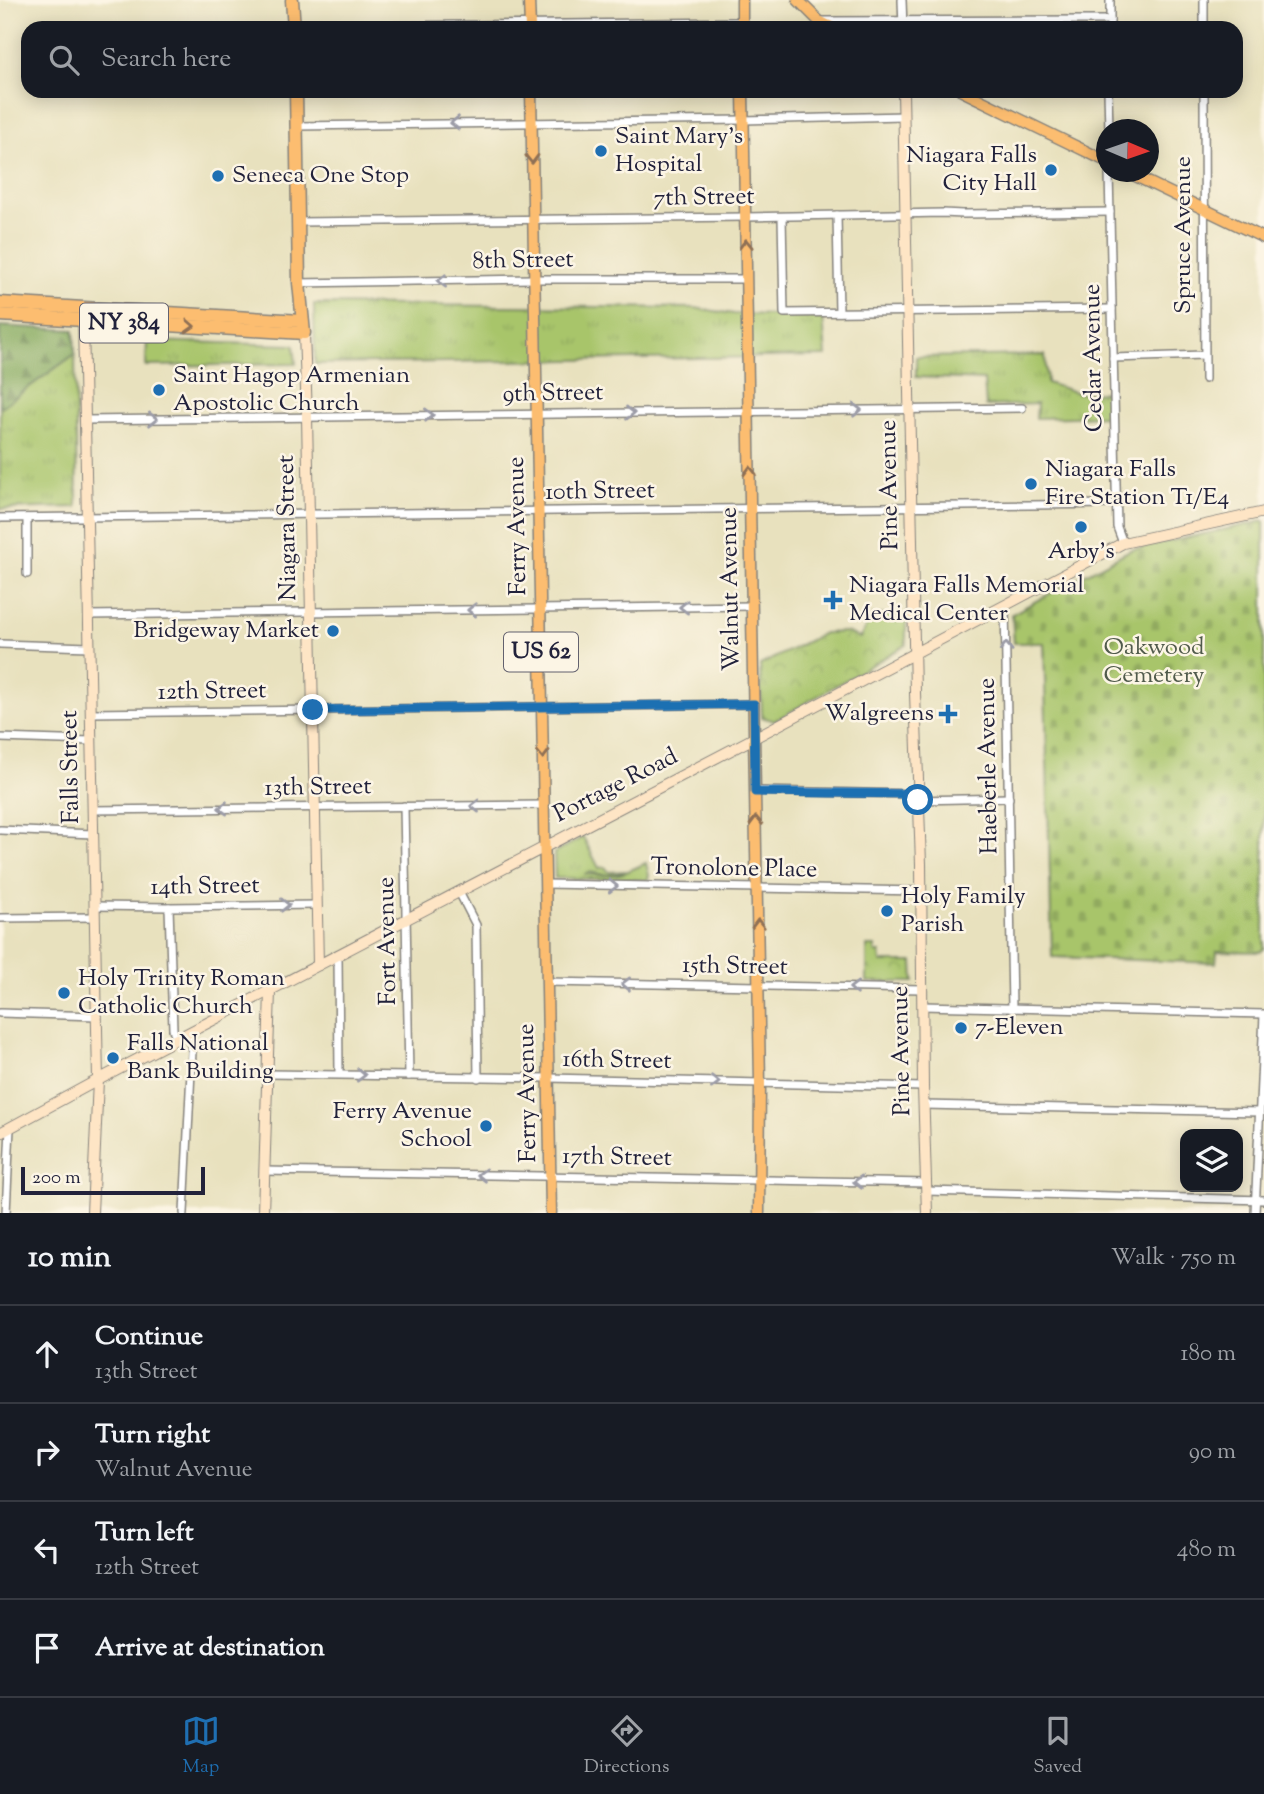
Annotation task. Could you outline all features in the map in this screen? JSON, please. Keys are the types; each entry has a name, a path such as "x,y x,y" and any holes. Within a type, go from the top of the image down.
{"highway":[{"path":"292,0 294,21"},
{"name":"Niagara Street","path":"296,98 299,283 303,327"},
{"name":"NY 384","path":"0,303 303,327"},
{"name":"NY 384","path":"0,315 303,327"}],"main road":[{"path":"529,0 530,21"},
{"path":"742,0 742,21"},
{"path":"799,0 819,21"},
{"name":"Ferry Avenue","path":"531,98 551,1213"},
{"name":"Walnut Avenue","path":"743,98 759,986 759,1213"},
{"path":"976,98 1096,156"},
{"path":"1148,182 1264,238"}],"street":[{"path":"902,0 903,21"},
{"path":"1110,0 1110,21"},
{"path":"1204,0 1204,21"},
{"name":"Pine Avenue","path":"903,98 927,1213"},
{"path":"1108,98 1109,119"},
{"name":"Spruce Avenue","path":"1204,98 1205,379"},
{"path":"297,126 904,116"},
{"name":"Cedar Avenue","path":"1110,182 1116,504 1117,527 1123,543"},
{"name":"7th Street","path":"298,222 1110,212"},
{"path":"837,215 839,313"},
{"path":"782,217 784,313 1112,309"},
{"name":"8th Street","path":"299,283 747,279"},
{"name":"Falls Street","path":"83,320 98,1080 92,1213"},
{"name":"Niagara Street","path":"303,327 318,964"},
{"path":"1113,358 1204,355"},
{"name":"9th Street","path":"85,420 1022,408"},
{"name":"10th Street","path":"0,518 1116,504"},
{"name":"Portage Road","path":"5,1130 1123,543 1264,512"},
{"path":"27,518 27,574"},
{"name":"Haeberle Avenue","path":"1005,605 1012,1009"},
{"path":"89,615 752,606"},
{"path":"0,644 89,647"},
{"name":"12th Street","path":"90,713 754,704"},
{"path":"0,737 91,741"},
{"path":"755,792 1009,798"},
{"name":"13th Street","path":"92,810 544,805"},
{"name":"Fort Avenue","path":"404,806 408,1076"},
{"path":"0,830 93,834"},
{"name":"Tronolone Place","path":"545,884 921,891"},
{"path":"459,892 476,925 478,1078"},
{"name":"14th Street","path":"0,918 169,907 317,905"},
{"path":"169,907 173,1029 176,1039"},
{"path":"338,954 339,1074"},
{"name":"15th Street","path":"547,982 922,989"},
{"path":"262,1213 270,990"},
{"path":"922,1006 1264,1014 1259,1112 1260,1199 1255,1213"},
{"path":"0,1013 97,1016"},
{"path":"184,1213 192,1051 189,1033"},
{"name":"16th Street","path":"268,1074 923,1087"},
{"path":"924,1105 1259,1112"},
{"path":"5,1130 6,1213"},
{"name":"17th Street","path":"264,1171 760,1180 1260,1199"}],"green space":[{"path":"314,304 695,308 734,314 823,316 826,356 315,364"},
{"path":"0,326 74,330 75,354 0,408"},
{"path":"147,341 294,345 296,364 146,366"},
{"path":"75,354 77,507 0,509 0,408"},
{"path":"1045,355 1047,383 1078,393 1108,392 1108,416 1036,418 1037,404 986,406 984,380 916,377 916,357"},
{"name":"Oakwood Cemetery","path":"1264,521 1264,949 1260,952 1217,951 1216,963 1052,957 1044,643 1014,643 1012,614 1130,550"},
{"path":"872,615 906,615 906,645 774,721 762,717 760,665 824,633 846,632 860,638"},
{"path":"583,837 599,868 605,867 609,872 626,871 586,874 617,875 629,871 646,863 648,880 555,878 554,853"},
{"path":"867,946 875,946 875,952 880,952 881,962 913,962 914,982 867,982"}],"place":[{"name":"Saint Mary's Hospital","path":"601,151"},
{"name":"Niagara Falls City Hall","path":"1051,170"},
{"name":"Seneca One Stop","path":"218,176"},
{"name":"Saint Hagop Armenian Apostolic Church","path":"159,390"},
{"name":"Niagara Falls Fire Station T1/E4","path":"1031,484"},
{"name":"Arby's","path":"1081,527"},
{"name":"Niagara Falls Memorial Medical Center","path":"833,600"},
{"name":"Bridgeway Market","path":"333,631"},
{"name":"Walgreens","path":"948,714"},
{"name":"Holy Family Parish","path":"887,911"},
{"name":"Holy Trinity Roman Catholic Church","path":"64,993"},
{"name":"7-Eleven","path":"961,1028"},
{"name":"Falls National Bank Building","path":"113,1058"},
{"name":"Ferry Avenue School","path":"486,1126"}],"route":[{"path":"313,710 754,704 755,792 918,794 918,800"}]}
